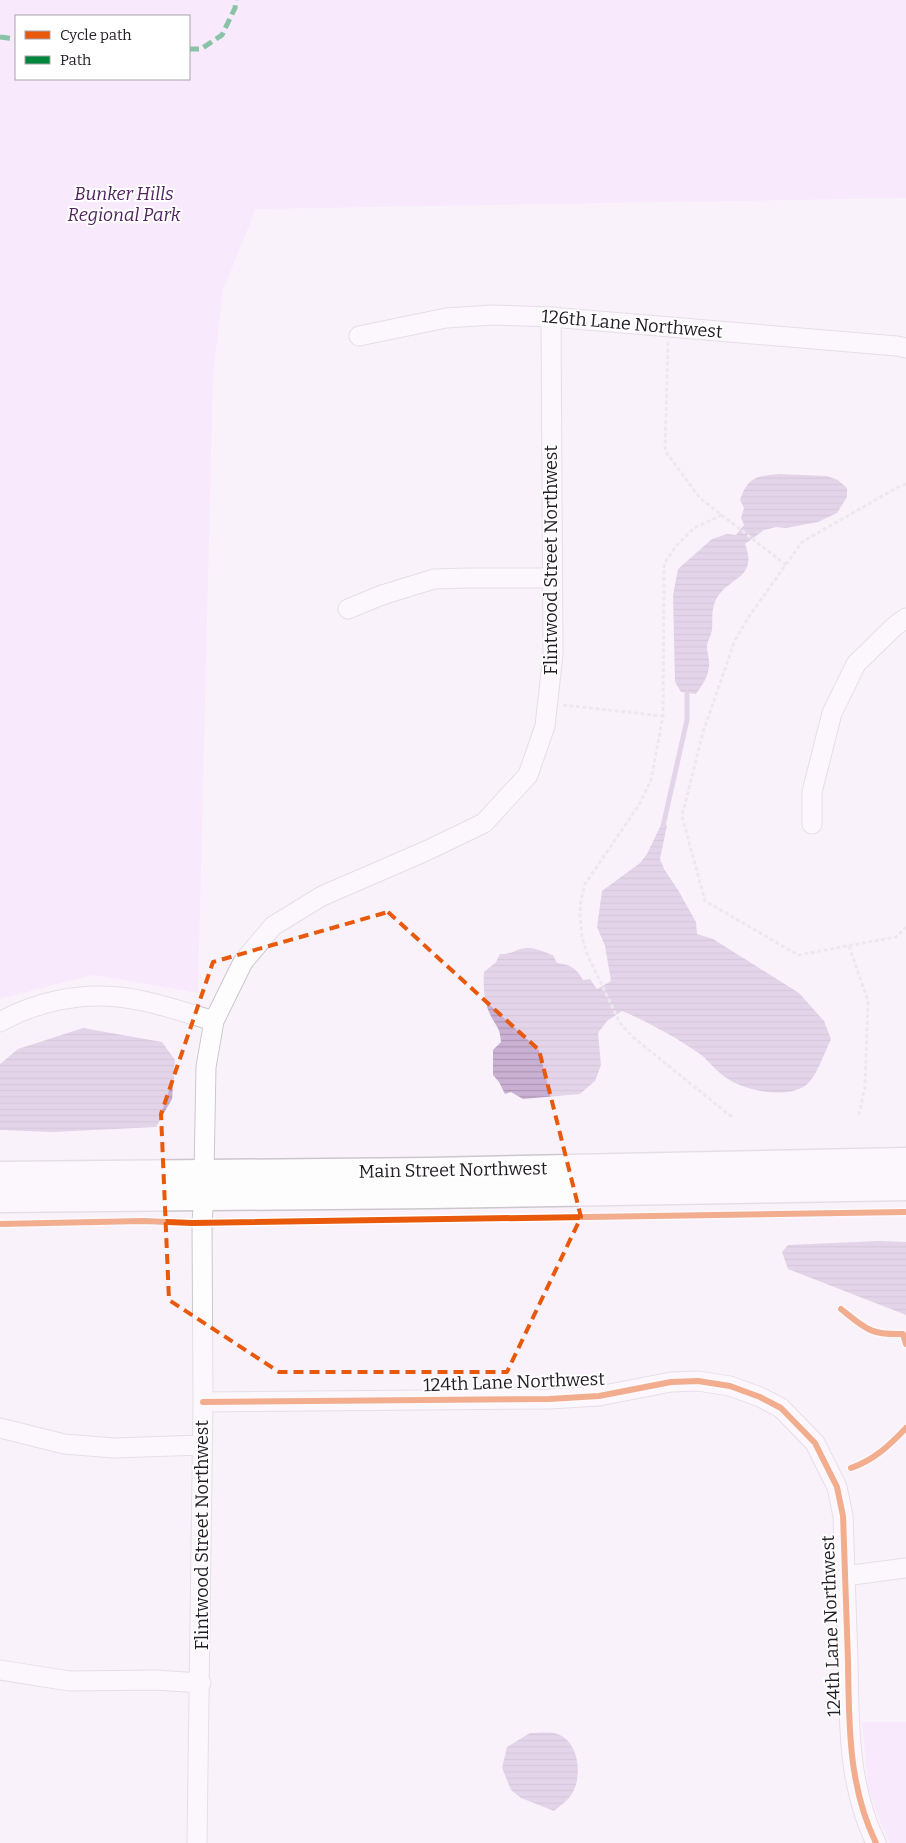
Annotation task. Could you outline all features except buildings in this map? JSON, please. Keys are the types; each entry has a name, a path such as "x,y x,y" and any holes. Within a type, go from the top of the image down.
{"main road":[{"name":"Main Street Northwest","path":"0,1199 429,1171 906,1161"},
{"name":"Main Street Northwest","path":"0,1175 204,1185 906,1187"}],"street":[{"name":"126th Lane Northwest","path":"359,336 446,318 493,315 551,317 906,348"},
{"name":"Flintwood Street Northwest","path":"198,1843 203,1402 202,1222 206,1067 214,1021 242,962 273,926 322,896 426,851 484,823 528,775 545,726 553,654 551,317"},
{"path":"348,609 382,595 434,579 552,578"},
{"path":"812,824 812,792 832,713 856,664 895,626 906,618"},
{"path":"0,1022 12,1015 39,1005 82,996 119,997 150,1003 214,1021"},
{"name":"124th Lane Northwest","path":"203,1402 548,1399 600,1396 671,1382 698,1381 730,1386 760,1397 780,1408 815,1443 838,1487 843,1516 853,1768 865,1819 876,1843"},
{"path":"0,1428 72,1444 114,1448 202,1445"},
{"path":"845,1576 906,1568"},
{"path":"0,1670 69,1681 155,1680 201,1683"}],"path":[{"path":"669,327 665,451 700,498 786,565"},
{"path":"906,484 802,542 750,615 735,640 703,732 682,816 706,901 798,955 896,937 906,927"},
{"path":"722,515 694,528 676,546 664,564 663,716 651,780 639,805 585,884 580,900 582,937 587,954 620,1023 634,1038 732,1117"},
{"path":"547,703 663,716"},
{"path":"849,946 868,1001 865,1086 859,1116"}],"highlighted area":[{"path":"388,912 539,1050 581,1217 507,1372 279,1372 169,1300 161,1114 213,962"}],"green space":[{"name":"Bunker Hills Regional Park","path":"0,0 906,0 906,198 256,209 223,290 213,376 198,993 93,975 0,999"},
{"path":"862,1722 906,1722 906,1843 890,1843 868,1789"}],"shaded area":[{"path":"779,474 827,476 838,480 847,488 847,497 837,513 818,522 764,530 745,544 748,565 745,572 726,587 715,602 712,631 707,645 709,664 706,678 696,694 681,692 675,682 673,595 678,569 712,539 727,534 736,535 744,525 741,518 744,508 740,500 746,487 750,482 759,477"},
{"path":"667,825 660,859 696,922 697,934 713,939 799,993 824,1021 831,1039 813,1077 805,1086 787,1092 765,1092 743,1086 725,1077 700,1054 682,1042 622,1011 607,1021 598,1033 601,1065 595,1081 580,1094 523,1099 511,1092 505,1094 493,1075 493,1050 501,1042 498,1029 486,1003 484,972 496,962 500,954 529,948 553,955 557,963 573,968 583,980 590,979 597,989 611,981 605,946 597,927 602,891 640,863 647,854 660,827"},
{"path":"83,1028 162,1042 175,1060 172,1099 156,1127 53,1132 0,1130 0,1064 18,1049"},
{"path":"878,1241 906,1242 906,1315 788,1269 782,1252 788,1245"},
{"path":"530,1733 554,1733 562,1736 573,1749 576,1757 578,1775 573,1792 554,1811 521,1798 511,1790 502,1768 507,1747"}],"waterway":[{"path":"663,826 687,720 687,693"}],"marked path":[{"path":"190,49 201,49 222,35 235,8 236,0"},
{"path":"0,37 15,39"}],"cycle path":[{"path":"0,1224 143,1221 192,1223 906,1212"},
{"path":"841,1309 863,1326 875,1332 903,1334 906,1344"},
{"path":"203,1402 549,1399 599,1396 671,1382 698,1381 730,1386 760,1397 781,1408 815,1443 837,1487 843,1516 852,1754 860,1799 876,1843"},
{"path":"851,1468 867,1461 881,1451 906,1428"}]}
